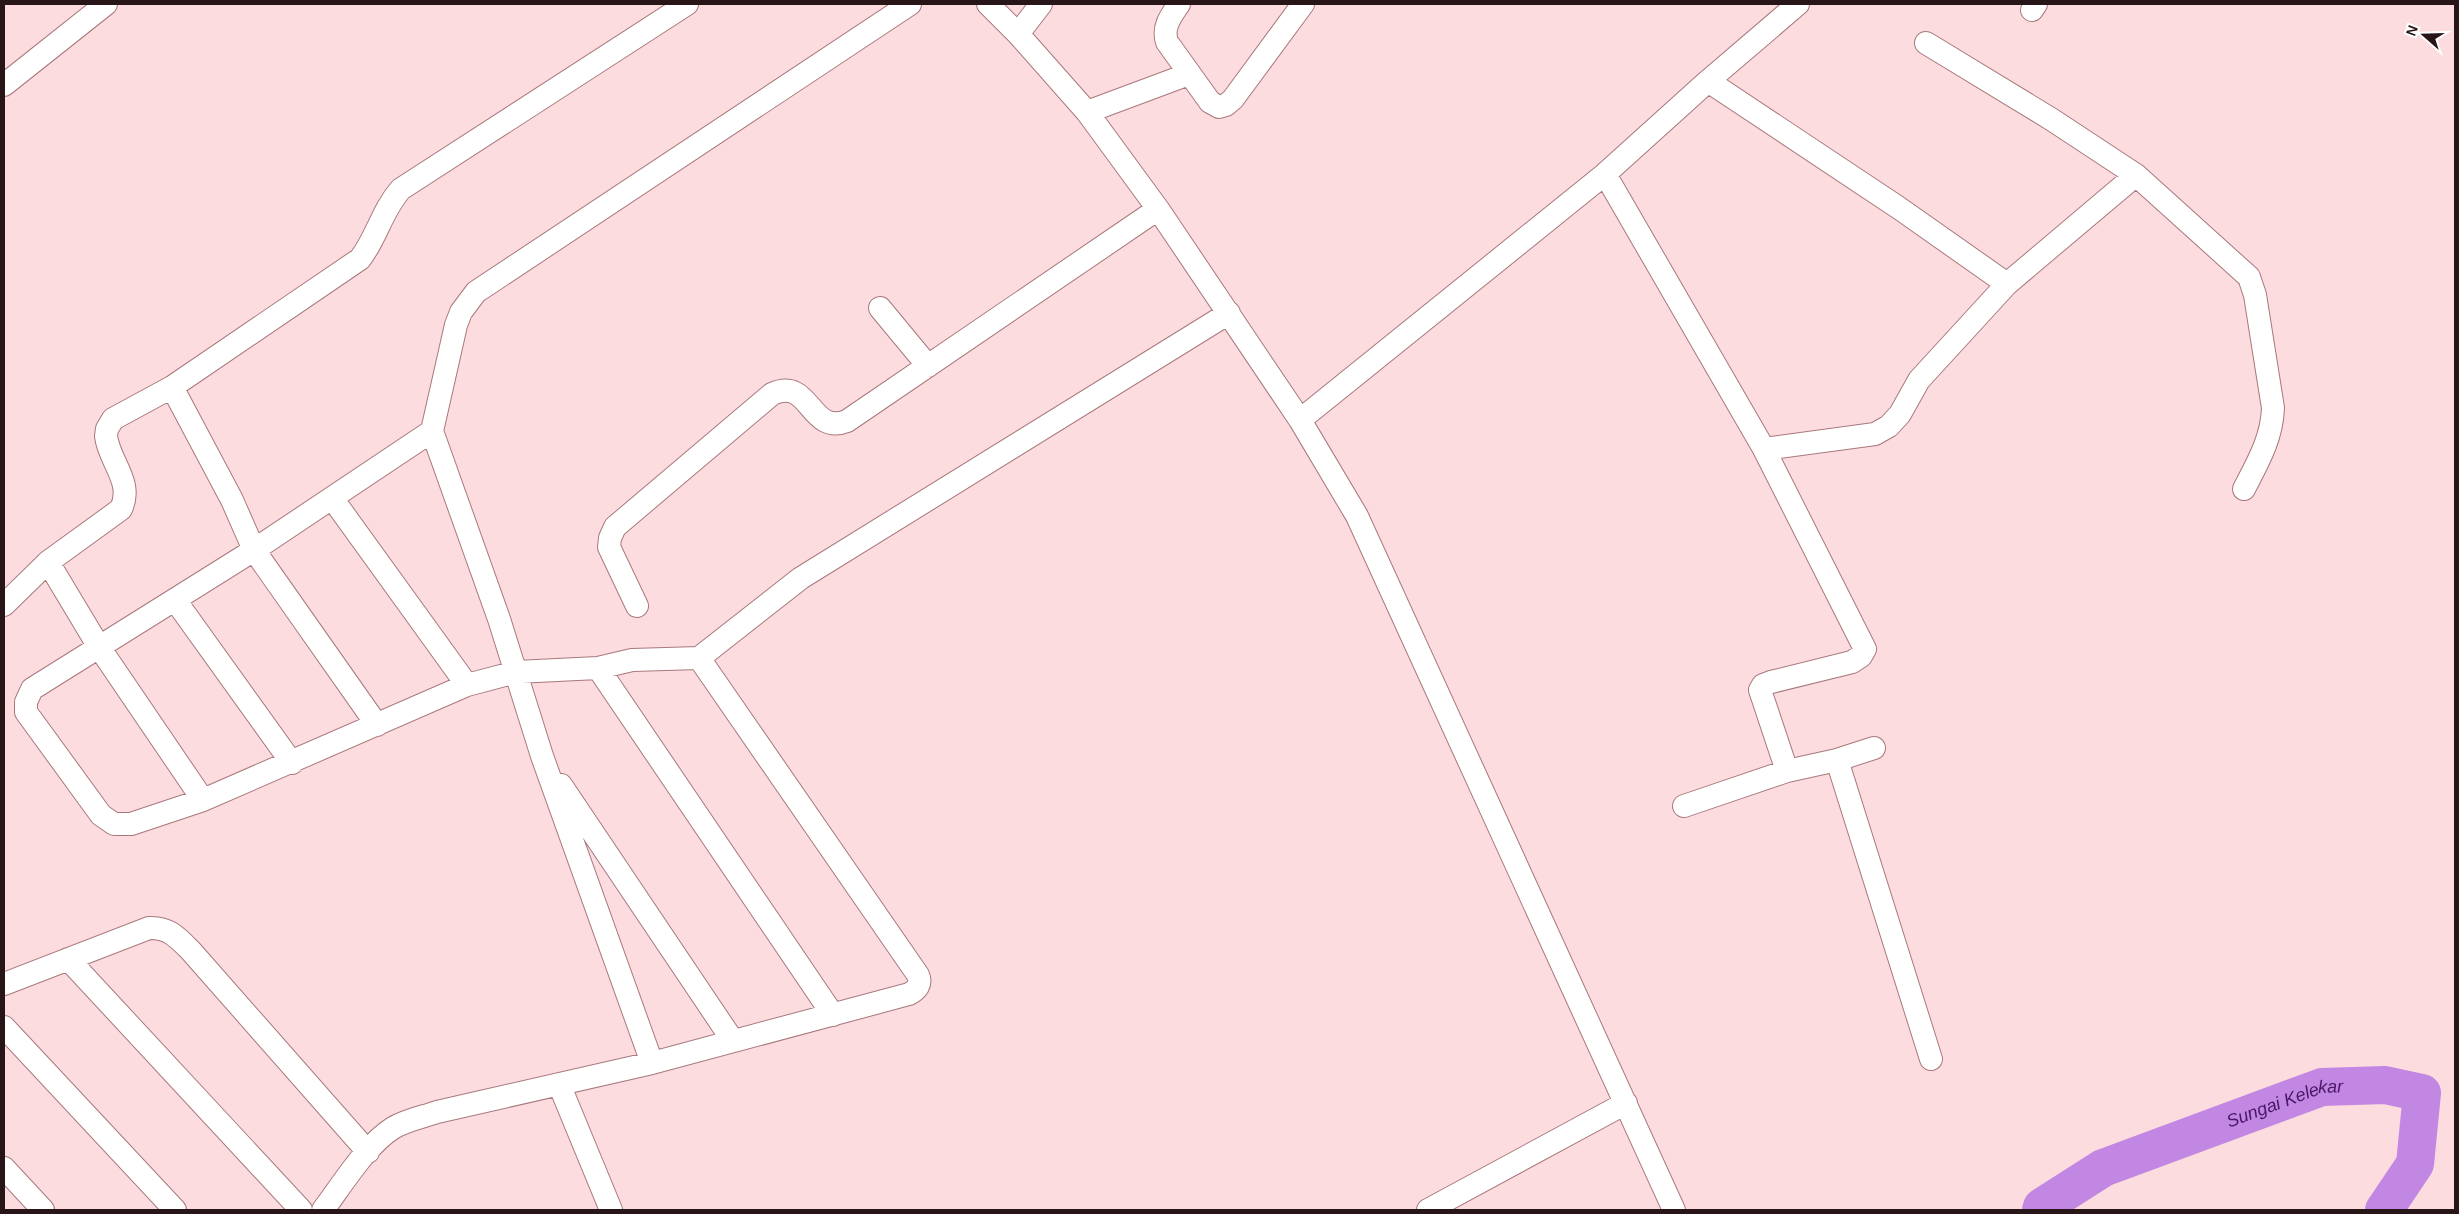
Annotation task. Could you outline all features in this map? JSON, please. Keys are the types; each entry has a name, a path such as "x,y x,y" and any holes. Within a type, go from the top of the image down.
{"street":[{"path":"4,85 106,4"},
{"path":"4,604 48,562 116,514 125,500 126,488 106,440 108,426 113,419 172,387 360,259 376,234 388,206 401,188 687,4"},
{"path":"652,1062 542,756 516,672 432,431 456,325 461,312 476,292 910,4"},
{"path":"988,4 1018,34 1087,112 1158,208 1300,420 1356,516 1674,1210"},
{"path":"1018,34 1041,4"},
{"path":"1179,4 1169,18 1165,36 1189,74 1213,105 1220,106 1226,105 1303,4"},
{"path":"1300,420 1605,174 1708,81 1798,4"},
{"path":"1926,43 2052,119 2136,175 2243,270 2253,285 2273,408 2272,424 2261,458 2244,489"},
{"path":"1087,112 1189,74"},
{"path":"1708,81 1899,208 2007,284"},
{"path":"1605,174 1764,449 1865,649 1861,656 1852,662 1770,682 1761,687 1766,710 1787,770"},
{"path":"1764,449 1875,434 1889,426 1900,414 1919,380 2007,284 2136,175"},
{"path":"637,606 609,547 610,538 615,527 772,394 782,390 792,390 800,395 819,418 833,425 841,424 1158,208"},
{"path":"880,308 928,366"},
{"path":"432,431 254,550 32,690 26,702 26,712 101,815 114,824 131,824 203,800 467,686 516,672 598,668 632,660 699,658 801,578 1229,313"},
{"path":"172,387 232,500 254,550 377,725"},
{"path":"332,498 467,686"},
{"path":"48,562 100,646 203,800"},
{"path":"174,600 292,763"},
{"path":"323,1210 368,1152 387,1133 411,1120 652,1062 833,1015 909,994 916,990 919,979 699,658"},
{"path":"598,668 833,1015"},
{"path":"1684,806 1787,770 1837,760 1874,748"},
{"path":"542,756 733,1041"},
{"path":"1837,760 1931,1059"},
{"path":"4,984 149,928 161,928 173,933 368,1152"},
{"path":"68,959 301,1210"},
{"path":"4,1027 175,1210"},
{"path":"559,1084 611,1210"},
{"path":"1428,1210 1626,1103"},
{"path":"4,1168 43,1210"}],"waterway":[{"name":"Sungai Kelekar","path":"2041,1210 2042,1207 2103,1168 2322,1087 2385,1085 2422,1093 2415,1164 2384,1210"}]}
